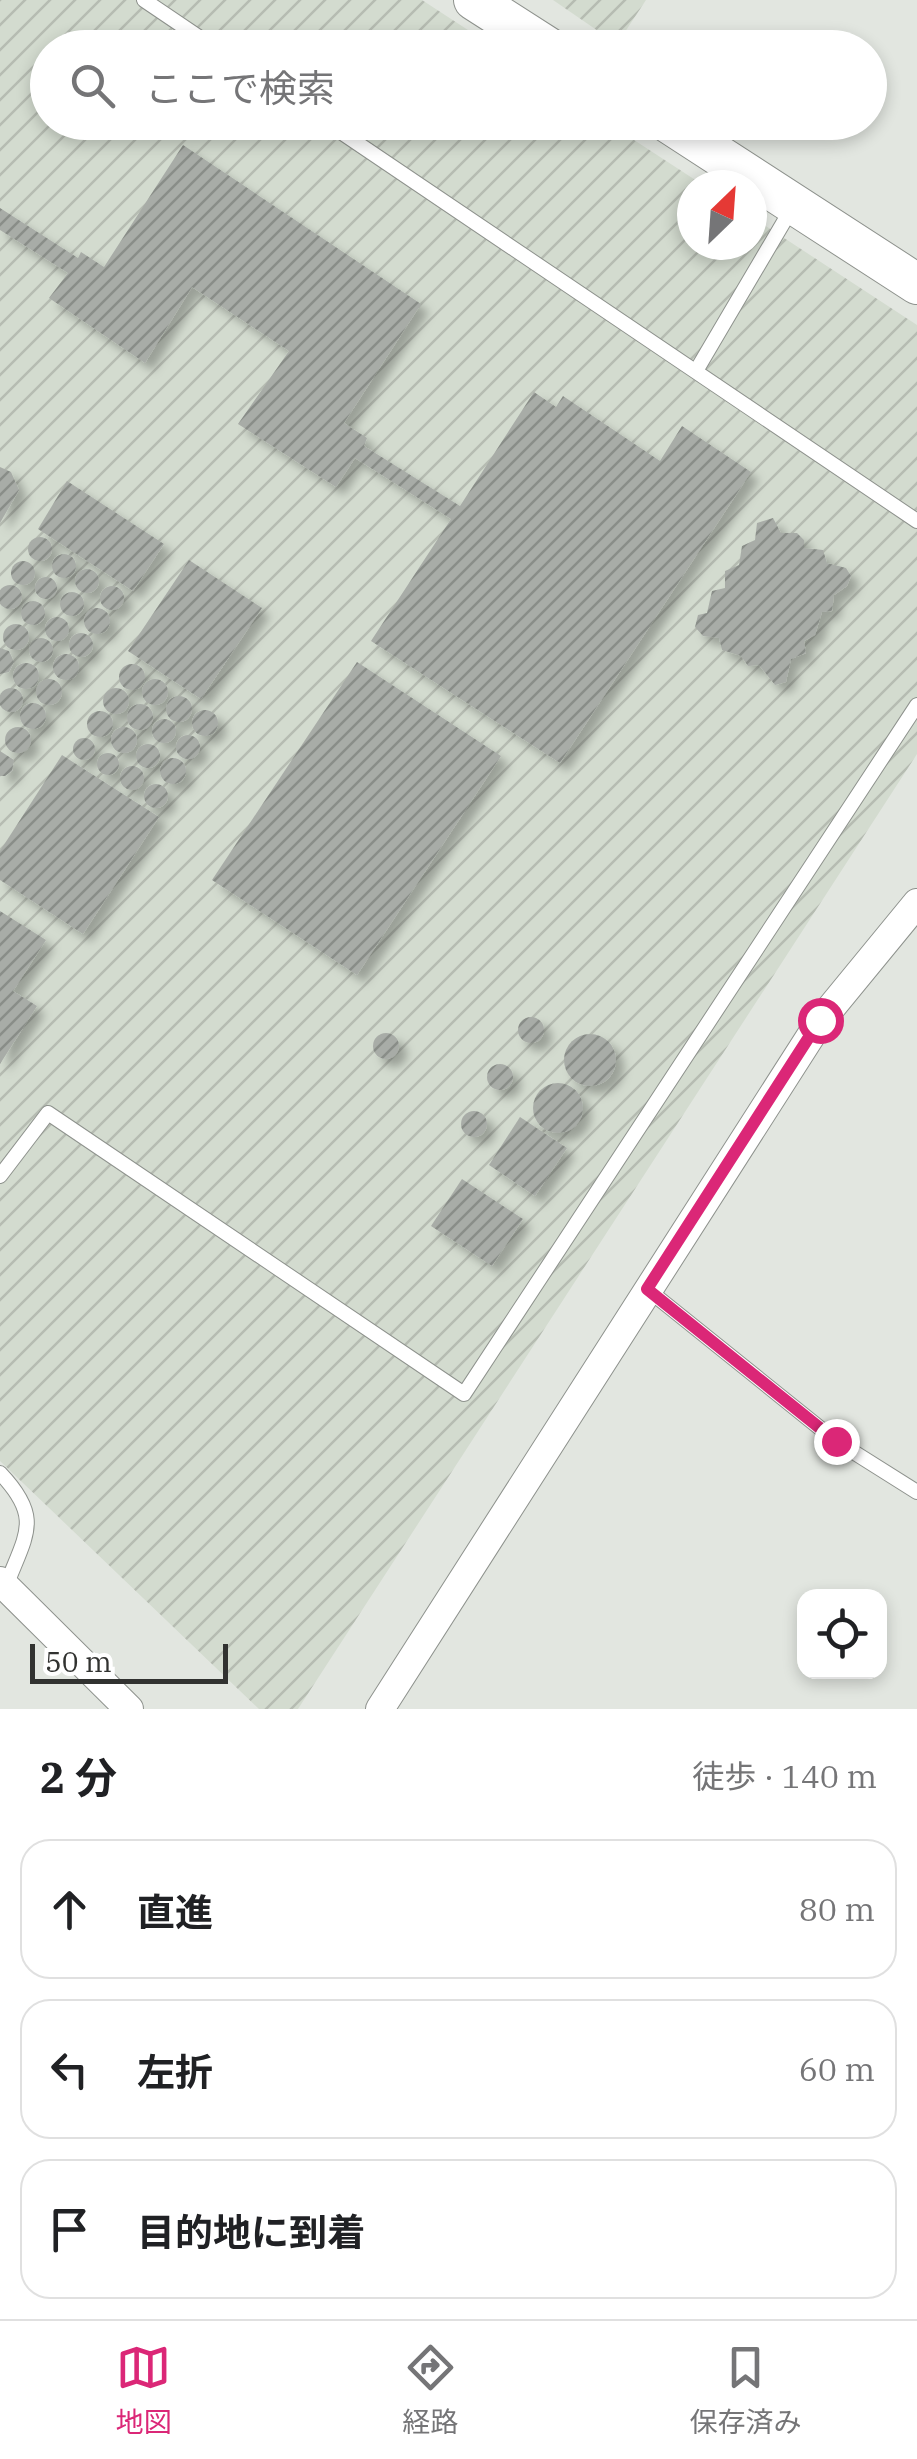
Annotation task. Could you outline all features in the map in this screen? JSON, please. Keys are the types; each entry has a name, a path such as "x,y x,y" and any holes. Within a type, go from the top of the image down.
{"street":[{"path":"474,0 521,30"},
{"path":"695,140 917,284"},
{"path":"380,1709 820,1020 917,903"},
{"path":"3,1584 129,1709"}],"lane":[{"path":"144,0 188,30"},
{"path":"353,140 917,521"},
{"path":"696,371 794,203"},
{"path":"0,1176 48,1113 464,1394 917,705"},
{"path":"647,1289 836,1441 917,1492"},
{"path":"0,1473 20,1495 30,1524 3,1584"}],"shaded area":[{"path":"0,0 422,0 468,30 30,30 30,140 634,140 680,170 677,170 677,260 767,260 767,227 917,325 917,754 298,1709 259,1709 0,1461"},
{"path":"553,0 646,0 626,30 597,30"}],"building":[{"path":"183,145 421,304 344,423 367,438 364,446 460,506 534,392 556,407 563,396 660,461 682,426 751,472 560,763 371,641 451,519 355,458 336,487 238,424 289,351 192,287 145,363 49,298 68,273 0,230 0,208 78,258 81,252 104,267"},
{"path":"0,467 11,472 19,490 0,523"},
{"path":"67,481 164,544 133,591 38,529"},
{"path":"773,518 781,533 797,533 804,540 804,548 823,550 827,563 846,568 851,576 847,586 834,595 832,611 822,612 815,635 804,641 806,653 791,659 786,682 775,685 759,665 748,666 741,656 722,650 719,638 703,636 695,627 698,615 707,613 712,591 725,588 725,571 739,565 742,546 755,540 757,523"},
{"path":"40,537 52,549 40,561 28,549"},
{"path":"64,554 73,557 73,575 64,578 55,575 52,566 55,557"},
{"path":"189,560 262,608 201,699 128,651"},
{"path":"23,561 32,564 32,582 23,585 14,582 11,573 14,564"},
{"path":"87,569 99,581 87,593 75,581"},
{"path":"46,577 54,580 54,596 46,599 38,596 35,588 38,580"},
{"path":"6,586 14,586 21,593 21,601 14,608 6,608 -1,601 -1,593"},
{"path":"112,586 121,589 121,607 112,610 103,607 100,598 103,589"},
{"path":"72,592 81,595 81,613 72,616 63,613 60,604 63,595"},
{"path":"33,601 42,604 42,622 33,625 24,622 21,613 24,604"},
{"path":"97,608 106,612 110,621 106,630 97,634 88,630 84,621 88,612"},
{"path":"57,617 66,620 66,638 57,641 48,638 45,629 48,620"},
{"path":"16,624 25,628 29,637 25,646 16,650 7,646 3,637 7,628"},
{"path":"81,633 90,636 90,654 81,657 72,654 69,645 72,636"},
{"path":"36,638 46,638 53,650 46,662 36,662 29,655 29,645"},
{"path":"0,648 9,651 14,662 9,672 0,674"},
{"path":"66,654 75,658 79,667 75,676 66,680 57,676 53,667 57,658"},
{"path":"357,662 501,756 357,975 212,880"},
{"path":"26,663 35,667 39,676 35,685 26,689 17,685 13,676 17,667"},
{"path":"132,664 141,668 145,677 141,686 132,690 123,686 119,677 123,668"},
{"path":"49,679 58,683 62,692 58,701 49,705 40,701 36,692 40,683"},
{"path":"155,679 164,683 168,692 164,701 155,705 146,701 142,692 146,683"},
{"path":"11,688 20,691 20,709 11,712 2,709 -1,700 2,691"},
{"path":"116,688 125,692 129,701 125,710 116,714 107,710 103,701 107,692"},
{"path":"179,696 188,700 192,709 188,718 179,722 170,718 166,709 170,700"},
{"path":"33,703 42,707 46,716 42,725 33,729 24,725 20,716 24,707"},
{"path":"140,704 149,708 153,717 149,726 140,730 131,726 127,717 131,708"},
{"path":"205,710 214,714 218,723 214,732 205,736 196,732 192,723 196,714"},
{"path":"100,711 109,715 113,724 109,733 100,737 91,733 87,724 91,715"},
{"path":"164,719 173,722 173,740 164,743 155,740 152,731 155,722"},
{"path":"18,727 27,731 31,740 27,749 18,753 9,749 5,740 9,731"},
{"path":"124,727 133,731 137,740 133,749 124,753 115,749 111,740 115,731"},
{"path":"188,735 200,747 188,759 176,747"},
{"path":"80,738 88,738 95,749 88,760 80,760 73,753 73,745"},
{"path":"148,744 157,747 157,765 148,768 139,765 136,756 139,747"},
{"path":"0,751 14,760 12,771 5,776 0,776"},
{"path":"108,753 116,756 116,772 108,775 100,772 97,764 100,756"},
{"path":"62,755 159,817 83,934 0,880 0,851"},
{"path":"173,758 182,762 186,771 182,780 173,784 164,780 160,771 164,762"},
{"path":"132,766 144,778 132,790 120,778"},
{"path":"156,784 165,787 165,805 156,808 147,805 144,796 147,787"},
{"path":"0,911 46,940 13,991 37,1006 0,1064"},
{"path":"531,1017 540,1021 544,1030 540,1039 531,1043 522,1039 518,1030 522,1021"},
{"path":"386,1033 395,1037 399,1046 395,1055 386,1059 377,1055 373,1046 377,1037"},
{"path":"590,1034 609,1041 616,1060 609,1079 590,1086 571,1079 564,1060 571,1041"},
{"path":"500,1064 509,1068 513,1077 509,1086 500,1090 491,1086 487,1077 491,1068"},
{"path":"558,1083 576,1090 583,1108 576,1126 558,1133 540,1126 533,1108 540,1090"},
{"path":"474,1111 483,1115 487,1124 483,1133 474,1137 465,1133 461,1124 465,1115"},
{"path":"520,1117 567,1148 535,1196 489,1165"},
{"path":"462,1179 523,1219 492,1266 431,1226"}],"route":[{"path":"820,1020 647,1289 836,1441"}]}
